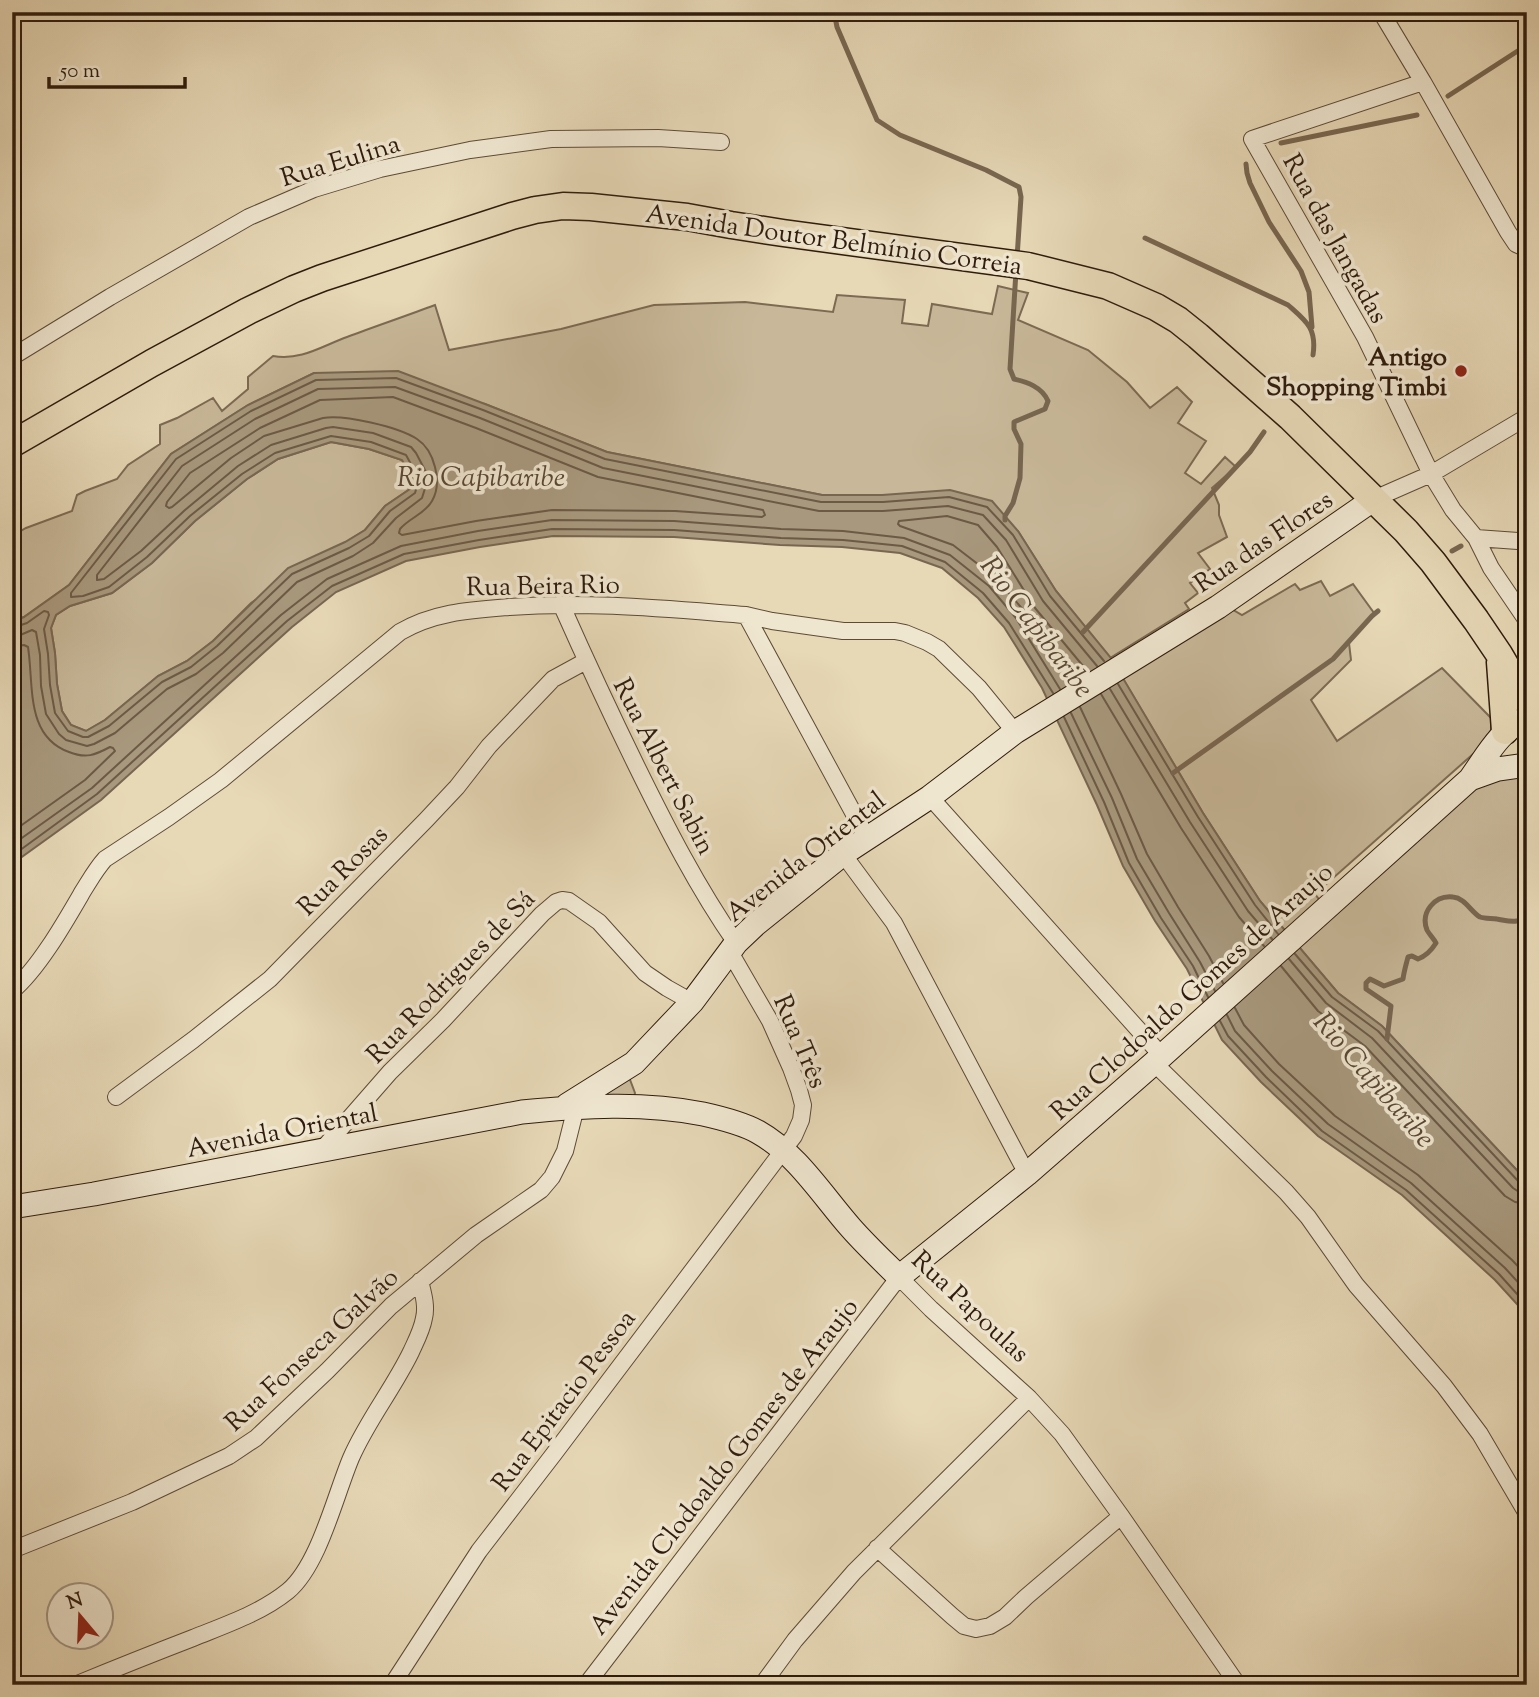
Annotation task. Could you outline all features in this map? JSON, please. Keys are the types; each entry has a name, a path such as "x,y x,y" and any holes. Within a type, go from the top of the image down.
{"main road":[{"name":"Avenida Doutor Belmínio Correia","path":"12,444 152,363 294,289 536,209 591,207 687,217 783,233 1018,264 1108,286 1156,307 1198,336 1290,417 1374,499 1433,562 1499,654 1527,702"},
{"path":"1499,654 1503,695 1516,725"}],"street":[{"path":"1381,12 1508,232 1516,244 1527,249"},
{"name":"Rua das Jangadas","path":"1423,82 1252,139 1364,337 1431,474 1453,510 1476,538 1491,568 1527,621"},
{"name":"Rua Eulina","path":"12,357 249,216 314,189 380,169 470,150 551,139 658,138 721,142"},
{"name":"Rua das Flores","path":"1036,719 1218,607 1374,499 1431,474 1527,417"},
{"path":"1476,538 1518,541 1527,539"},
{"name":"Rua Beira Rio","path":"12,991 35,966 105,859 221,780 400,632 416,623 454,611 561,604 746,615 843,631 905,633 939,649 979,688 1015,732"},
{"name":"Rua Albert Sabin","path":"561,604 656,806 733,947"},
{"path":"746,615 867,838"},
{"name":"Rua Rosas","path":"116,1097 270,979 426,820 553,679 586,661"},
{"name":"Avenida Oriental","path":"12,1207 320,1152 522,1112 569,1107 634,1063 692,1002 733,947 756,924 843,855 930,797 1036,719"},
{"path":"1470,779 1516,725"},
{"name":"Rua Clodoaldo Gomes de Araujo","path":"899,1277 1027,1174 1165,1054 1470,779 1498,769 1527,765"},
{"path":"930,797 1165,1054 1308,1217 1356,1285 1444,1386 1480,1434 1527,1514"},
{"path":"843,855 894,923 1027,1174"},
{"name":"Rua Rodrigues de Sá","path":"320,1152 390,1072 556,902 569,901 599,922 645,973 692,1002"},
{"name":"Rua Três","path":"733,947 791,1068 803,1105 801,1120 794,1136 782,1150"},
{"path":"634,1063 635,1086 651,1107"},
{"name":"Rua Papoulas","path":"569,1107 615,1105 691,1112 724,1119 758,1132 782,1150 899,1277 1029,1398 1062,1434 1238,1685"},
{"name":"Rua Fonseca Galvão","path":"12,1550 132,1502 219,1461 256,1438 391,1306 476,1235 541,1190 552,1177 565,1151 569,1107"},
{"name":"Rua Epitacio Pessoa","path":"392,1685 479,1551 782,1150"},
{"name":"Avenida Clodoaldo Gomes de Araujo","path":"586,1685 899,1277"},
{"path":"75,1685 225,1625 261,1608 298,1582 317,1549 352,1456 418,1336 425,1306 420,1281"},
{"path":"762,1685 828,1600 1029,1398"},
{"path":"877,1548 964,1626 976,1629 990,1626 1005,1617 1121,1516"}],"shaded area":[{"path":"998,286 1028,293 1018,320 1088,350 1127,382 1150,408 1177,387 1192,402 1178,423 1206,441 1185,473 1201,484 1225,457 1236,467 1212,488 1227,537 1198,553 1210,569 1190,583 1198,593 1185,603 1189,609 1110,658 1056,591 1018,531 882,495 822,495 607,452 485,404 314,373 248,405 171,454 69,585 24,617 12,622 12,536 72,511 77,495 117,479 128,465 160,444 160,425 213,398 222,411 248,389 248,377 273,356 311,352 435,305 449,350 561,329 654,305 745,302 833,312 837,295 905,300 902,323 928,326 932,304 992,314"},
{"path":"331,442 369,449 402,460 412,478 410,489 385,506 365,530 251,603 213,641 187,661 158,676 105,720 86,731 71,725 62,711 57,684 51,628 56,615 70,606 112,593 152,563 195,521 247,479 278,459"},
{"path":"1321,581 1330,596 1353,584 1374,613 1349,643 1351,660 1311,700 1337,741 1442,668 1491,718 1491,730 1481,747 1315,894 1333,917 1484,780 1507,774 1527,781 1527,1181 1382,1026 1338,993 1260,901 1203,813 1120,674 1228,607 1242,615 1295,584 1300,590"},
{"path":"629,1077 634,1097 590,1096"}],"water":[{"name":"Rio Capibaribe","path":"398,371 607,452 822,495 882,495 950,490 992,501 1018,531 1056,591 1111,658 1203,813 1260,901 1338,993 1382,1026 1527,1181 1527,1315 1495,1280 1402,1195 1318,1136 1261,1082 1222,1040 1187,969 1123,866 1042,688 1004,627 978,598 942,568 900,553 674,537 553,536 406,561 336,592 292,627 101,800 12,864 12,622 24,617 69,585 171,454 248,405 314,373","holes":["331,442 369,449 402,460 412,478 410,489 385,506 365,530 288,568 213,641 187,661 158,676 105,720 86,731 71,725 62,711 57,684 51,628 56,615 70,606 112,593 152,563 195,521 247,479 278,459"]}],"waterway":[{"path":"834,12 837,27 877,120 900,135 986,170 1019,187 1021,197 1017,258"},
{"path":"1448,96 1527,45"},
{"path":"1281,143 1417,115"},
{"path":"1246,164 1250,183 1269,222 1301,271 1309,292 1312,327"},
{"path":"1145,238 1288,305 1309,326 1313,338 1313,355"},
{"path":"1005,520 1020,478 1021,444 1014,429 1014,422 1045,409 1048,401 1038,389 1014,379 1010,369 1016,271"},
{"path":"1083,632 1250,452 1264,432"},
{"path":"1452,551 1461,546"},
{"path":"1173,773 1333,659 1378,611"},
{"path":"1387,1039 1391,1006 1366,989 1366,983 1370,979 1384,986 1403,979 1408,957 1418,959 1432,948 1436,943 1425,923 1427,911 1435,902 1446,897 1457,898 1484,918 1513,921 1520,920 1527,914"}],"place":[{"name":"Antigo Shopping Timbi","path":"1461,371"}]}
